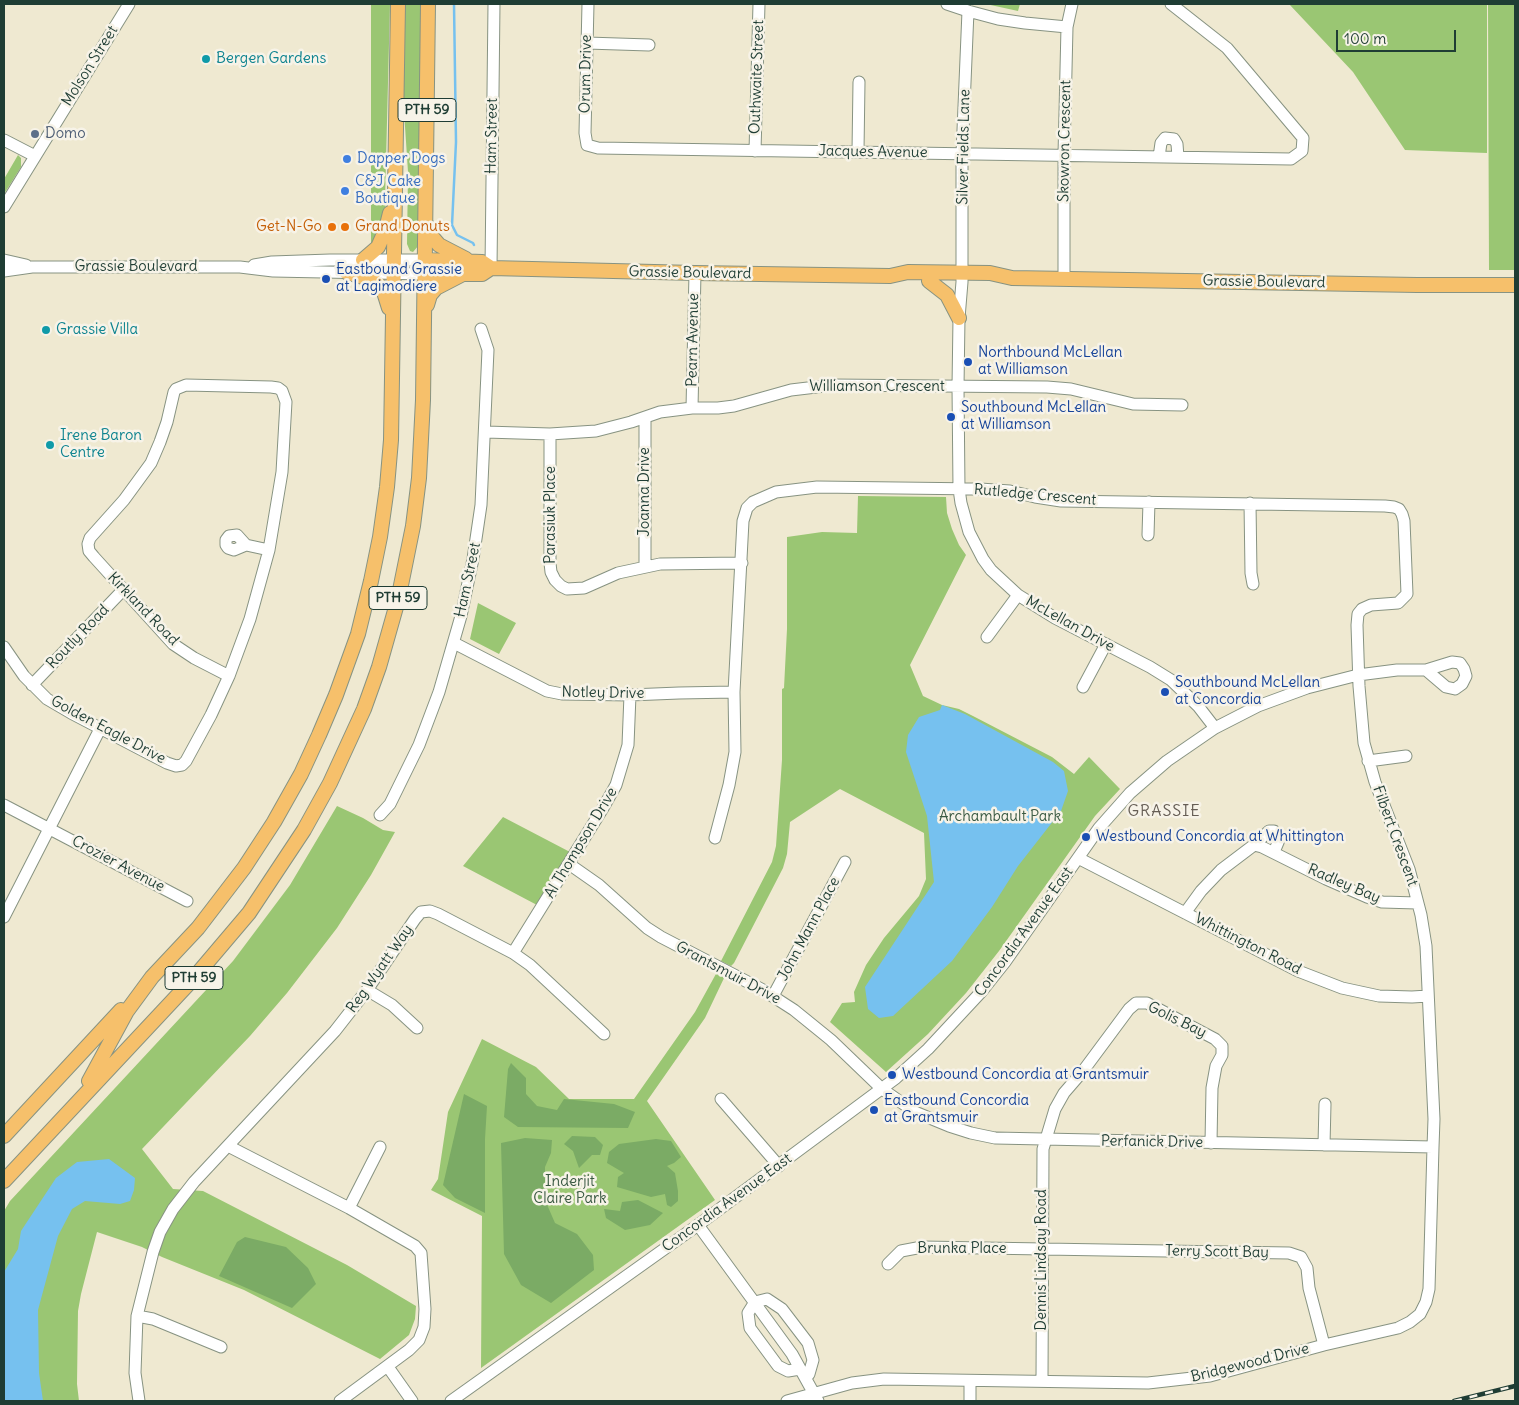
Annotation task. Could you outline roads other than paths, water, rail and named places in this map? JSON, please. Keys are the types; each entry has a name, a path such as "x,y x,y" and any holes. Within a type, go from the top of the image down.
{"main road":[{"name":"PTH 59","path":"80,1098 121,1021 152,977 198,928 249,860 301,774 336,696 358,634 380,537 391,440 398,4"},
{"name":"PTH 59","path":"4,1181 192,979 249,913 304,830 345,753 364,709 379,667 398,600 413,526 421,446 428,4"},
{"path":"363,260 376,250 381,241 396,193"},
{"path":"426,215 429,229 436,242 443,248 473,262"},
{"name":"Grassie Boulevard","path":"425,267 482,262 491,268 695,273 890,276 908,272 962,277 990,282 1012,278 1515,285"},
{"name":"Grassie Boulevard","path":"425,267 463,274 482,274 491,268"},
{"path":"346,272 370,279 378,284 384,292 393,326"},
{"path":"424,330 426,306 430,295 436,288 463,274"},
{"name":"Grassie Boulevard","path":"890,276 908,281 929,282 962,277"},
{"path":"929,282 947,295 959,318"},
{"path":"4,1136 152,977"}],"street":[{"name":"Molson Street","path":"4,205 129,4"},
{"name":"Ham Street","path":"491,268 494,4"},
{"name":"Orum Drive","path":"588,4 585,133 588,144"},
{"name":"Outhwaite Street","path":"755,150 760,4"},
{"path":"947,4 968,12 1025,23 1067,27"},
{"name":"Skowron Crescent","path":"1064,279 1067,27 1072,4"},
{"name":"Jacques Avenue","path":"588,144 598,148 1291,159 1302,151 1303,138 1227,48 1171,4"},
{"name":"Silver Fields Lane","path":"962,277 962,154 968,12"},
{"path":"587,43 649,45"},
{"path":"858,152 859,82"},
{"path":"1159,157 1161,143 1165,138 1174,139 1177,144 1178,157"},
{"path":"4,140 35,156"},
{"name":"Grassie Boulevard","path":"4,260 32,267"},
{"name":"Grassie Boulevard","path":"240,267 272,262 363,260 394,267"},
{"name":"Grassie Boulevard","path":"4,270 32,267 240,267 273,271 346,272 394,267 425,267"},
{"name":"Pearn Avenue","path":"692,408 695,273"},
{"name":"McLellan Drive","path":"962,277 959,318 958,387 959,489 964,517 975,546 991,570 1018,595 1055,618 1150,667 1171,680 1198,706 1214,728"},
{"name":"Ham Street","path":"380,815 390,804 419,745 439,692 462,616 478,534 486,432 488,350 481,329"},
{"name":"Golden Eagle Drive","path":"4,647 32,685 48,699 168,763 176,766 182,765 186,761 229,676 250,619 269,550 278,501 284,444 286,402 282,391 271,387 180,386 174,392 167,422 151,463 124,500 90,538 89,550"},
{"name":"Williamson Crescent","path":"486,432 550,434 596,431 660,412 734,406 791,390 815,386 1047,387 1071,389 1133,404 1182,405"},
{"name":"Joanna Drive","path":"645,418 645,566"},
{"name":"Parasiuk Place","path":"550,434 550,563 551,572 561,586 568,589 584,588 618,573 645,566 676,563 742,563"},
{"name":"Rutledge Crescent","path":"715,838 735,752 734,692 743,521 746,508 753,502 776,492 817,487 959,489 1010,491 1061,501 1394,507 1399,509 1404,521 1407,594 1398,603 1371,605 1362,609 1358,614 1358,675"},
{"path":"1148,535 1149,502"},
{"path":"1250,503 1251,573 1253,584"},
{"path":"246,545 269,550"},
{"name":"Kirkland Road","path":"89,550 173,644 194,658 229,676"},
{"name":"Routly Road","path":"32,685 123,590"},
{"path":"987,637 1018,595"},
{"name":"Notley Drive","path":"454,644 547,691 562,694 630,696 679,692 734,692"},
{"path":"1083,687 1106,644"},
{"name":"Concordia Avenue East","path":"451,1401 779,1166 882,1089 928,1049 982,991 1005,962 1099,828 1130,793 1167,761 1214,728 1258,706 1308,688 1358,675 1397,670 1426,670"},
{"name":"Filbert Crescent","path":"1358,675 1364,742 1368,761 1403,850 1421,916 1426,946 1434,1119 1433,1147"},
{"name":"Al Thompson Drive","path":"514,953 607,801 620,774 628,745 630,696"},
{"path":"4,917 100,728"},
{"path":"1368,761 1406,756"},
{"name":"Crozier Avenue","path":"4,805 187,901"},
{"path":"1185,913 1201,891 1222,870 1269,831 1274,831 1279,840 1274,852"},
{"name":"Radley Bay","path":"1254,845 1274,852 1326,879 1367,897 1382,902 1417,903"},
{"name":"Whittington Road","path":"1078,858 1298,971 1342,988 1379,996 1428,996"},
{"name":"John Mann Place","path":"773,996 845,862"},
{"name":"Grantsmuir Drive","path":"568,864 599,885 647,928 773,996 794,1010 831,1040 882,1089"},
{"name":"Reg Wyatt Way","path":"139,1401 135,1373 137,1316 152,1252 160,1232 173,1209 194,1182 335,1031 367,990 415,918 421,912 430,911 438,914 514,953 530,965 604,1034"},
{"path":"367,990 392,1005 417,1028"},
{"name":"Golis Bay","path":"1046,1140 1055,1109 1064,1092 1083,1071 1136,1003 1147,1004 1216,1039 1222,1046 1222,1055 1216,1066 1213,1082 1211,1143"},
{"name":"Perfanick Drive","path":"882,1089 915,1112 948,1126 994,1138 1433,1147"},
{"path":"722,1099 779,1166"},
{"path":"1324,1145 1325,1104"},
{"name":"Dennis Lindsay Road","path":"1042,1381 1043,1149 1046,1140"},
{"path":"228,1146 349,1208 415,1246 421,1253 425,1309 424,1328 419,1340 388,1367 340,1401"},
{"path":"349,1208 380,1147"},
{"name":"Bridgewood Drive","path":"788,1401 816,1398 852,1383 884,1379 1148,1383 1210,1376 1324,1345 1398,1328 1420,1314 1426,1302 1429,1289 1433,1147"},
{"path":"698,1225 803,1373 816,1398"},
{"name":"Brunka Place","path":"888,1264 901,1251 922,1247 1042,1249"},
{"name":"Terry Scott Bay","path":"1042,1249 1289,1253 1301,1257 1307,1268 1309,1288 1324,1345"},
{"path":"767,1299 782,1309 808,1343 814,1360 810,1374 803,1373 788,1371 778,1366 750,1328 748,1313 754,1302 767,1299"},
{"path":"137,1316 153,1319 221,1347"},
{"path":"388,1367 412,1401"},
{"path":"970,1381 970,1401"}],"water":[{"path":"942,705 965,714 1053,762 1064,771 1068,791 1061,811 1018,866 992,907 952,961 893,1016 879,1018 868,1009 865,987 934,882 927,816 906,752 908,735 919,717 940,710"},
{"path":"109,1159 135,1178 134,1190 130,1201 120,1204 85,1201 72,1209 58,1236 38,1310 39,1373 43,1401 4,1401 4,1272 18,1249 21,1231 56,1178 77,1162"}],"waterway":[{"path":"454,4 456,142 452,225 457,235 474,245"}],"railway":[{"path":"1454,1401 1515,1386"}],"place":[{"name":"Bergen Gardens","path":"206,59"},
{"name":"Domo","path":"35,134"},
{"name":"Dapper Dogs","path":"347,159"},
{"name":"C&J Cake Boutique","path":"345,191"},
{"name":"Get-N-Go","path":"332,227"},
{"name":"Grand Donuts","path":"345,227"},
{"name":"Eastbound Grassie at Lagimodiere","path":"326,279"},
{"name":"Grassie Villa","path":"46,330"},
{"name":"Northbound McLellan at Williamson","path":"968,362"},
{"name":"Southbound McLellan at Williamson","path":"951,417"},
{"name":"Irene Baron Centre","path":"50,445"},
{"name":"Southbound McLellan at Concordia","path":"1165,692"},
{"name":"Westbound Concordia at Whittington","path":"1086,837"},
{"name":"Westbound Concordia at Grantsmuir","path":"892,1075"},
{"name":"Eastbound Concordia at Grantsmuir","path":"874,1110"}],"district":[{"name":"GRASSIE","path":"1164,811"}],"park label":[{"name":"Archambault Park","path":"1000,817"},
{"name":"Inderjit Claire Park","path":"570,1190"}]}
